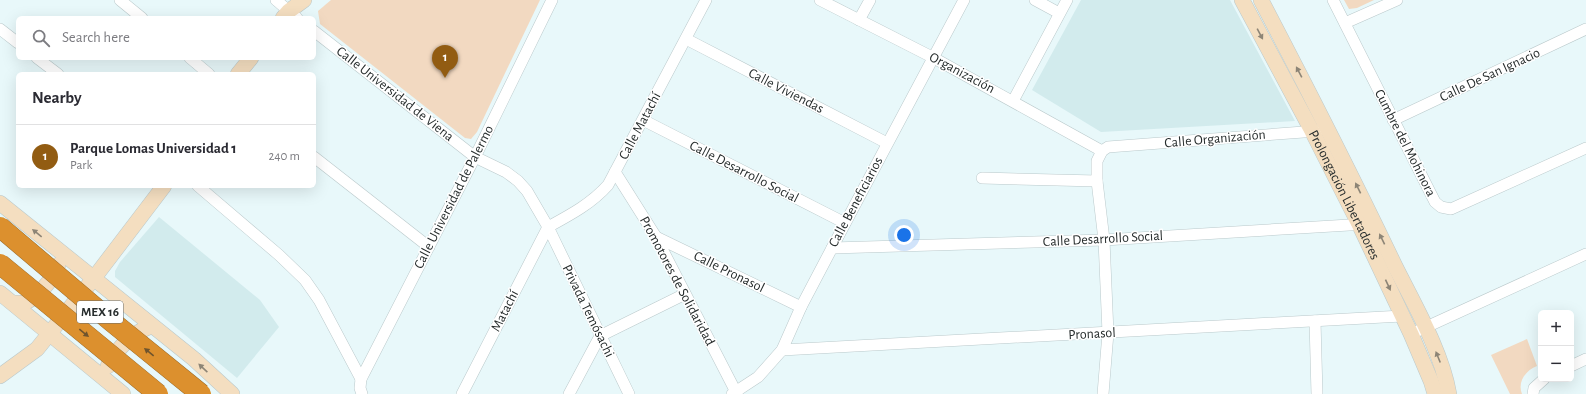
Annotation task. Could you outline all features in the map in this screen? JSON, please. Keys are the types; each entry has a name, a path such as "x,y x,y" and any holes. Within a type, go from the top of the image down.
{"highway":[{"name":"MEX 16","path":"0,227 111,321 202,394"},
{"name":"MEX 16","path":"0,264 158,394"}],"street":[{"path":"120,0 140,16"},
{"path":"276,0 290,16 304,0"},
{"name":"Calle Universidad de Palermo","path":"360,378 475,157 552,0"},
{"name":"Calle Matachí","path":"548,227 584,207 598,196 608,185 706,0"},
{"name":"Organización","path":"820,0 932,57 1102,151"},
{"path":"859,20 870,0"},
{"name":"Calle Beneficiarios","path":"735,393 758,377 782,350 801,307 932,57 964,0"},
{"path":"1035,0 1059,13"},
{"path":"1013,101 1067,0"},
{"name":"Prolongación Libertadores","path":"1242,0 1312,131 1359,224 1411,334 1431,381 1434,394"},
{"name":"Prolongación Libertadores","path":"1261,0 1330,131 1425,327 1447,380 1449,394"},
{"name":"Cumbre del Mohinora","path":"1333,0 1435,202 1441,207 1450,209 1586,148"},
{"path":"1345,23 1397,0"},
{"path":"0,28 16,41"},
{"name":"Calle De San Ignacio","path":"1393,120 1586,29"},
{"name":"Calle Universidad de Viena","path":"316,33 475,157 506,172 518,181 527,191 548,227"},
{"name":"Calle Viviendas","path":"686,39 887,143"},
{"path":"40,60 55,72"},
{"path":"192,60 207,72"},
{"path":"240,72 249,60"},
{"name":"Calle Desarrollo Social","path":"643,120 845,223"},
{"name":"Calle Organización","path":"1102,151 1108,147 1312,131 1330,131"},
{"path":"1102,151 1097,161 1097,181 1104,240 1108,333 1103,394"},
{"path":"316,159 429,247"},
{"name":"Promotores de Solidaridad","path":"615,172 656,237 735,393"},
{"path":"982,178 1097,181"},
{"path":"0,376 37,349 50,334 162,188"},
{"path":"200,188 279,255 305,280 319,300 360,378 360,388 362,394"},
{"path":"0,203 94,278 151,326 194,359 232,394"},
{"name":"Calle Desarrollo Social","path":"832,248 1104,240 1375,223"},
{"name":"Privada Temósachi","path":"548,227 629,394"},
{"name":"Matachí","path":"462,394 548,227"},
{"name":"Calle Pronasol","path":"656,237 801,307"},
{"path":"13,304 24,302 41,291 56,270 60,260 59,251"},
{"path":"1411,334 1586,254"},
{"path":"0,292 123,394"},
{"path":"570,394 600,336 685,294"},
{"name":"Pronasol","path":"782,350 1402,316"},
{"path":"1315,321 1317,394"},
{"path":"104,377 107,367 118,349 133,335 151,326"},
{"path":"1574,365 1586,359"},
{"path":"1533,394 1534,388 1541,382"}],"shaded area":[{"path":"331,0 540,0 477,132 471,139 465,138 320,24 318,11"},
{"path":"1081,0 1230,0 1295,121 1101,132 1032,90"},
{"path":"1344,0 1374,0 1357,8 1349,9"},
{"path":"159,217 260,300 279,327 237,378 115,277 115,271 120,262"},
{"path":"1527,339 1537,366 1526,373 1521,385 1522,394 1510,394 1491,355"}],"place":[{"name":"Parque Lomas Universidad 1","path":"445,78"}]}
